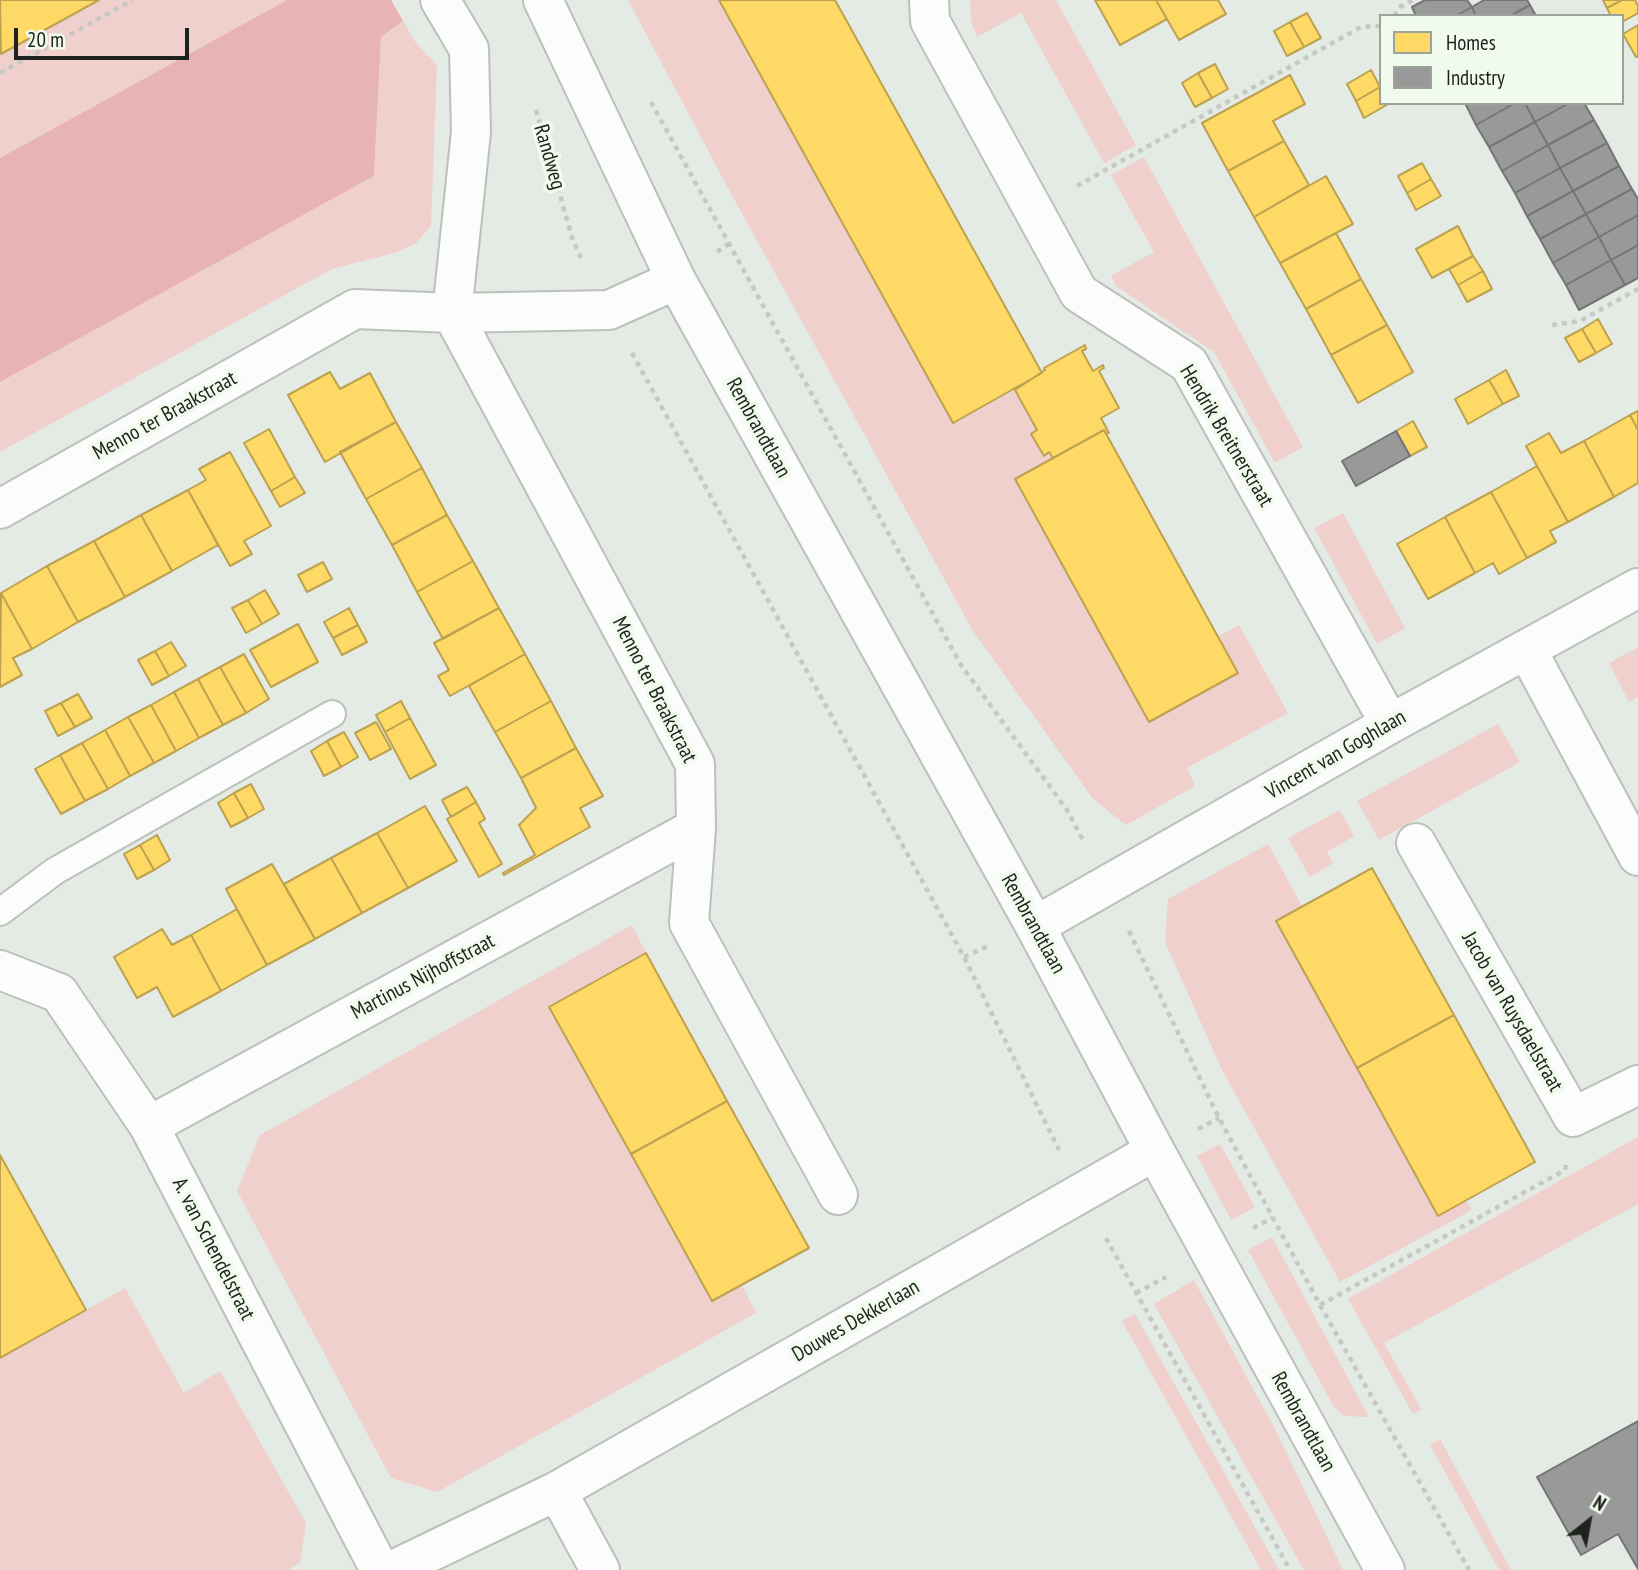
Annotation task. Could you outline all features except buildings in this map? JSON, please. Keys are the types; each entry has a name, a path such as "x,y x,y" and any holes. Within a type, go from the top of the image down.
{"street":[{"path":"543,0 676,280"},
{"name":"Hendrik Breitnerstraat","path":"929,0 930,21 1079,293 1189,363 1390,724"},
{"path":"445,7 469,49 471,132 452,313"},
{"name":"Menno ter Braakstraat","path":"0,509 355,309 452,313 609,310 676,280"},
{"name":"Rembrandtlaan","path":"676,280 1035,926 1385,1570"},
{"name":"Menno ter Braakstraat","path":"452,313 695,764 696,828 688,923 838,1195"},
{"name":"Vincent van Goghlaan","path":"1035,926 1390,724 1638,587"},
{"path":"1527,650 1638,856"},
{"name":"Martinus Nijhoffstraat","path":"149,1126 696,828"},
{"name":"Jacob van Ruysdaelstraat","path":"1416,843 1573,1118"},
{"name":"A. van Schendelstraat","path":"0,970 59,993 149,1126 380,1570"},
{"path":"1573,1118 1638,1085"},
{"name":"Douwes Dekkerlaan","path":"393,1570 557,1491 1155,1151"},
{"path":"557,1491 600,1570"}],"lane":[{"path":"0,912 55,871 332,714"}],"path":[{"path":"0,73 133,0"},
{"path":"1395,14 1400,7 1413,0"},
{"path":"1034,210 1361,27 1379,26"},
{"path":"648,97 730,243"},
{"name":"Randweg","path":"533,102 573,241 609,310"},
{"path":"1552,325 1580,321 1638,289"},
{"path":"609,310 964,957 1080,1193 1290,1570"},
{"path":"1320,1305 1565,1170 1573,1118"}],"shaded area":[{"path":"99,0 287,0 0,158 0,52 1,54"},
{"path":"287,0 391,0 403,21 381,37 374,176 0,382 0,158"},
{"path":"628,0 719,0 953,423 1015,390 1037,430 1031,434 1044,455 1049,452 1053,458 1015,480 1149,722 1238,673 1219,636 1239,625 1288,713 1187,768 1195,786 1126,825 1093,799 973,631 729,190"},
{"path":"970,0 1056,0 1136,145 1104,163 1021,13 977,37 971,22"},
{"path":"403,21 416,43 437,65 431,226 416,243 398,252 332,269 0,452 0,382 374,176 381,37"},
{"path":"1144,157 1303,447 1275,463 1214,352 1116,286 1111,276 1154,252 1111,175"},
{"path":"1343,513 1405,628 1377,644 1314,528"},
{"path":"1638,647 1638,697 1629,702 1609,663"},
{"path":"1498,724 1520,762 1379,840 1357,801"},
{"path":"1340,810 1354,836 1327,852 1333,863 1310,877 1288,838"},
{"path":"1268,844 1302,906 1276,921 1438,1216 1466,1201 1472,1210 1340,1282 1222,1070 1165,942 1168,899"},
{"path":"632,925 646,953 549,1008 711,1301 742,1285 756,1313 437,1492 391,1478 237,1191 260,1135"},
{"path":"1638,1137 1638,1204 1384,1343 1421,1409 1413,1414 1348,1299"},
{"path":"1220,1144 1255,1207 1231,1220 1197,1156"},
{"path":"1272,1237 1369,1417 1344,1416 1334,1407 1248,1250"},
{"path":"1194,1280 1274,1427 1343,1570 1304,1570 1154,1304"},
{"path":"125,1288 184,1393 220,1371 306,1523 300,1563 288,1570 0,1570 0,1358"},
{"path":"1135,1314 1279,1570 1261,1570 1122,1321"},
{"path":"1440,1439 1511,1570 1499,1570 1430,1445"}]}
